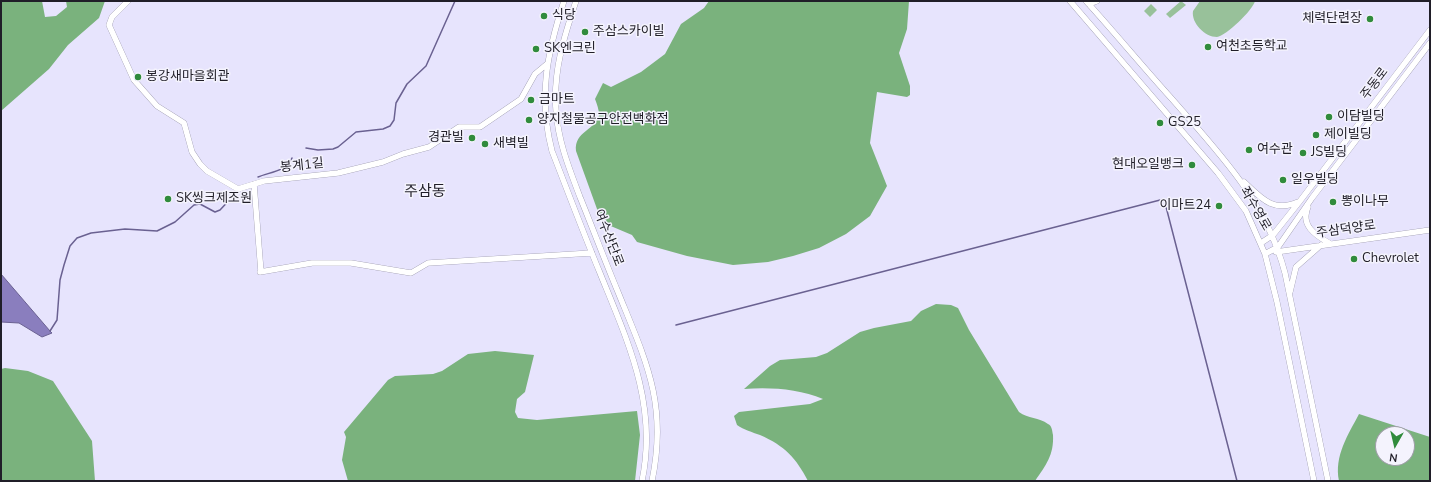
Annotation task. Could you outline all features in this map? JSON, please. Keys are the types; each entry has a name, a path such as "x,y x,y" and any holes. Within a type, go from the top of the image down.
{"street":[{"name":"봉계1길","path":"128,1 112,17 109,23 109,28 134,80 157,106 184,123 192,152 204,168 238,189 254,184 290,177 338,173 383,162 403,154 429,147 459,127 480,127 500,115 521,99 535,74 547,64"},
{"name":"여수산단로","path":"564,1 551,41 547,64 545,107 550,144 640,378 647,420 648,444 642,481"},
{"name":"여수산단로","path":"576,1 562,44 558,66 556,104 562,147 608,269 643,351 654,387 658,420 658,446 652,481"},
{"name":"좌수영로","path":"1070,1 1225,182 1246,211 1265,254 1277,302 1314,481"},
{"path":"1087,3 1097,1"},
{"name":"좌수영로","path":"1087,3 1236,174 1259,208 1273,235 1278,249 1289,297 1328,481"},
{"name":"주동로","path":"1261,242 1273,235 1430,30"},
{"name":"주동로","path":"1265,254 1278,249 1312,198 1430,43"},
{"path":"547,64 558,66"},
{"path":"1236,174 1270,204 1283,206 1300,201"},
{"name":"여수산단로","path":"254,184 261,272 312,262 351,263 411,273 428,263 592,253"},
{"path":"1312,198 1306,211 1306,224 1313,233 1329,243"},
{"name":"주삼덕양로","path":"1278,249 1321,245 1430,230"},
{"path":"1289,297 1296,267 1321,245"}],"green space":[{"path":"1,1 42,1 45,17 56,16 67,7 66,1 105,1 99,18 68,45 49,69 1,111"},
{"path":"709,1 909,1 907,29 899,53 910,86 910,95 907,97 877,92 870,143 887,186 870,216 846,234 819,248 768,262 733,265 687,256 637,242 632,235 606,224 601,220 576,151 578,139 594,124 599,115 595,99 603,83 611,87 641,72 665,54 681,24 704,8"},
{"path":"1181,1 1186,5 1170,18 1166,14"},
{"path":"1200,1 1255,1 1239,22 1221,36 1217,37 1208,35 1194,20 1193,11"},
{"path":"1151,4 1157,10 1150,17 1144,11"},
{"path":"936,304 951,305 958,308 969,330 1019,412 1026,416 1041,420 1051,427 1053,442 1051,454 1046,465 1035,481 808,481 794,459 783,448 769,439 745,430 737,425 734,416 739,412 810,404 823,399 795,391 764,388 744,389 770,366 780,360 816,357 827,353 860,332 911,321 921,311"},
{"path":"495,351 534,355 525,392 517,399 515,412 518,418 537,420 637,411 640,435 635,481 348,481 342,460 346,437 344,432 388,380 395,376 433,374 442,371 468,354"},
{"path":"5,368 28,371 53,381 92,441 95,481 1,481 1,369"},
{"path":"1359,414 1396,426 1375,426 1375,466 1415,466 1415,432 1430,437 1430,481 1339,481 1338,463 1347,438"}],"shaded area":[{"path":"1,274 52,333 42,337 19,323 1,322"}],"waterway":[{"path":"306,148 318,150 333,149 338,147 356,132 383,129 390,126 394,120 396,103 407,84 426,66 455,1"},
{"path":"258,177 286,166 292,158"},
{"path":"50,331 57,320 60,280 64,265 70,246 77,238 91,233 125,229 157,231 175,222 194,205 200,204 215,212 220,210 236,193"},
{"path":"676,325 1164,199 1237,481"}],"place":[{"name":"식당","path":"544,16"},
{"name":"체력단련장","path":"1370,19"},
{"name":"주삼스카이빌","path":"585,32"},
{"name":"여천초등학교","path":"1208,47"},
{"name":"SK엔크린","path":"536,49"},
{"name":"봉강새마을회관","path":"138,77"},
{"name":"금마트","path":"531,100"},
{"name":"이담빌딩","path":"1329,117"},
{"name":"양지철물공구안전백화점","path":"529,120"},
{"name":"GS25","path":"1160,123"},
{"name":"제이빌딩","path":"1316,135"},
{"name":"경관빌","path":"472,138"},
{"name":"새벽빌","path":"485,144"},
{"name":"여수관","path":"1249,150"},
{"name":"JS빌딩","path":"1303,153"},
{"name":"현대오일뱅크","path":"1192,165"},
{"name":"일우빌딩","path":"1283,180"},
{"name":"SK씽크제조원","path":"168,199"},
{"name":"뽕이나무","path":"1333,202"},
{"name":"이마트24","path":"1219,206"},
{"name":"Chevrolet","path":"1354,259"}],"district":[{"name":"주삼동","path":"425,192"}]}
